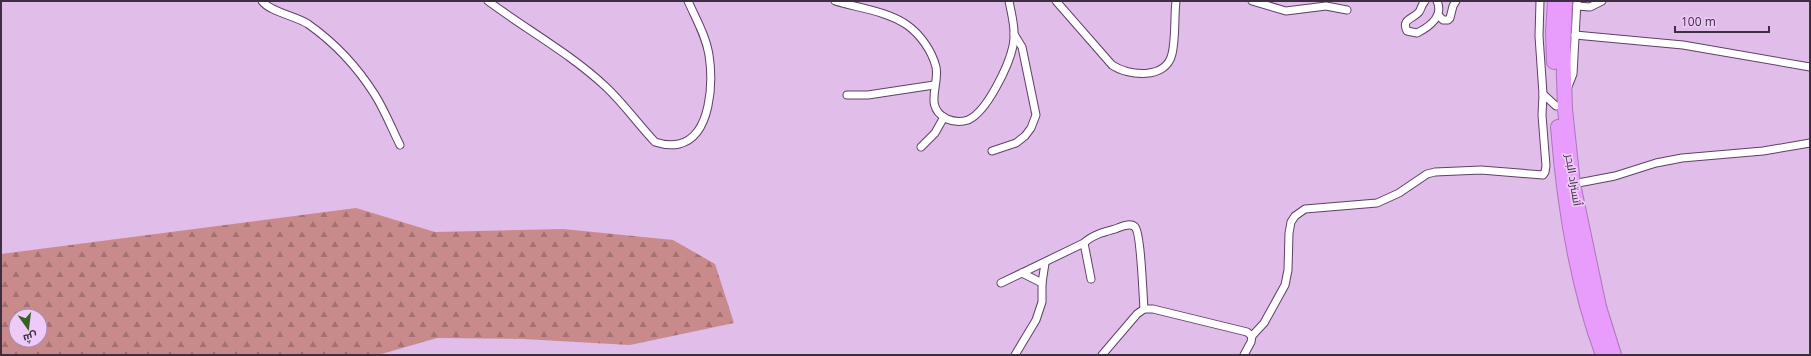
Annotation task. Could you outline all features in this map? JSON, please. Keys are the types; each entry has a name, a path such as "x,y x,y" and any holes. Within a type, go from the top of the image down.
{"highway":[{"name":"أتستراد البحر","path":"1555,1 1553,32 1556,106 1561,172 1572,238 1589,314 1603,355"},
{"name":"أتستراد البحر","path":"1573,3 1563,46 1565,92 1573,184 1596,293 1607,337 1614,355"}],"street":[{"path":"262,1 264,4 273,9 298,18 340,51 364,78 376,97 400,145"},
{"path":"488,1 560,51 599,81 619,100 655,142 663,145 671,145 682,143 696,133 706,112 709,99 709,54 702,30 688,1"},
{"path":"835,1 890,16 914,31 926,47 936,68 934,103 937,110 944,117 956,122 968,120 982,110 1001,76 1013,47 1013,17 1008,1"},
{"path":"1056,1 1112,65 1124,72 1146,74 1159,69 1170,58 1173,48 1176,1"},
{"path":"1252,1 1286,11 1326,6 1347,10"},
{"path":"1425,1 1418,13 1407,20 1405,26 1407,31 1417,33 1431,24 1438,16 1439,6 1437,1"},
{"path":"1438,16 1443,20 1448,20 1456,1"},
{"path":"1244,355 1251,342 1252,336 1264,323 1285,285 1288,270 1289,233 1291,222 1305,209 1377,203 1399,193 1427,174 1435,172 1481,170 1543,175 1546,166 1542,115 1543,94 1539,36 1540,1"},
{"path":"1565,92 1573,74 1576,35 1573,3 1590,7 1602,1"},
{"path":"992,151 1016,143 1025,136 1031,128 1036,115 1022,47 1014,34"},
{"path":"1576,35 1683,45 1810,67"},
{"path":"847,95 868,95 934,86"},
{"path":"1543,94 1556,106"},
{"path":"921,147 934,133 944,117"},
{"path":"1573,184 1615,176 1656,163 1682,158 1763,151 1810,143"},
{"path":"1001,283 1045,263 1089,238 1128,224 1135,227 1139,243 1144,309"},
{"path":"1084,242 1091,279"},
{"path":"1015,355 1036,320 1042,302 1042,283 1045,263"},
{"path":"1022,273 1042,283"},
{"path":"1102,355 1132,320 1144,309 1154,309 1247,332 1252,336"}],"green space":[{"path":"356,208 435,232 563,229 673,240 715,264 734,323 630,345 523,339 437,338 378,355 1,355 1,254"}]}
